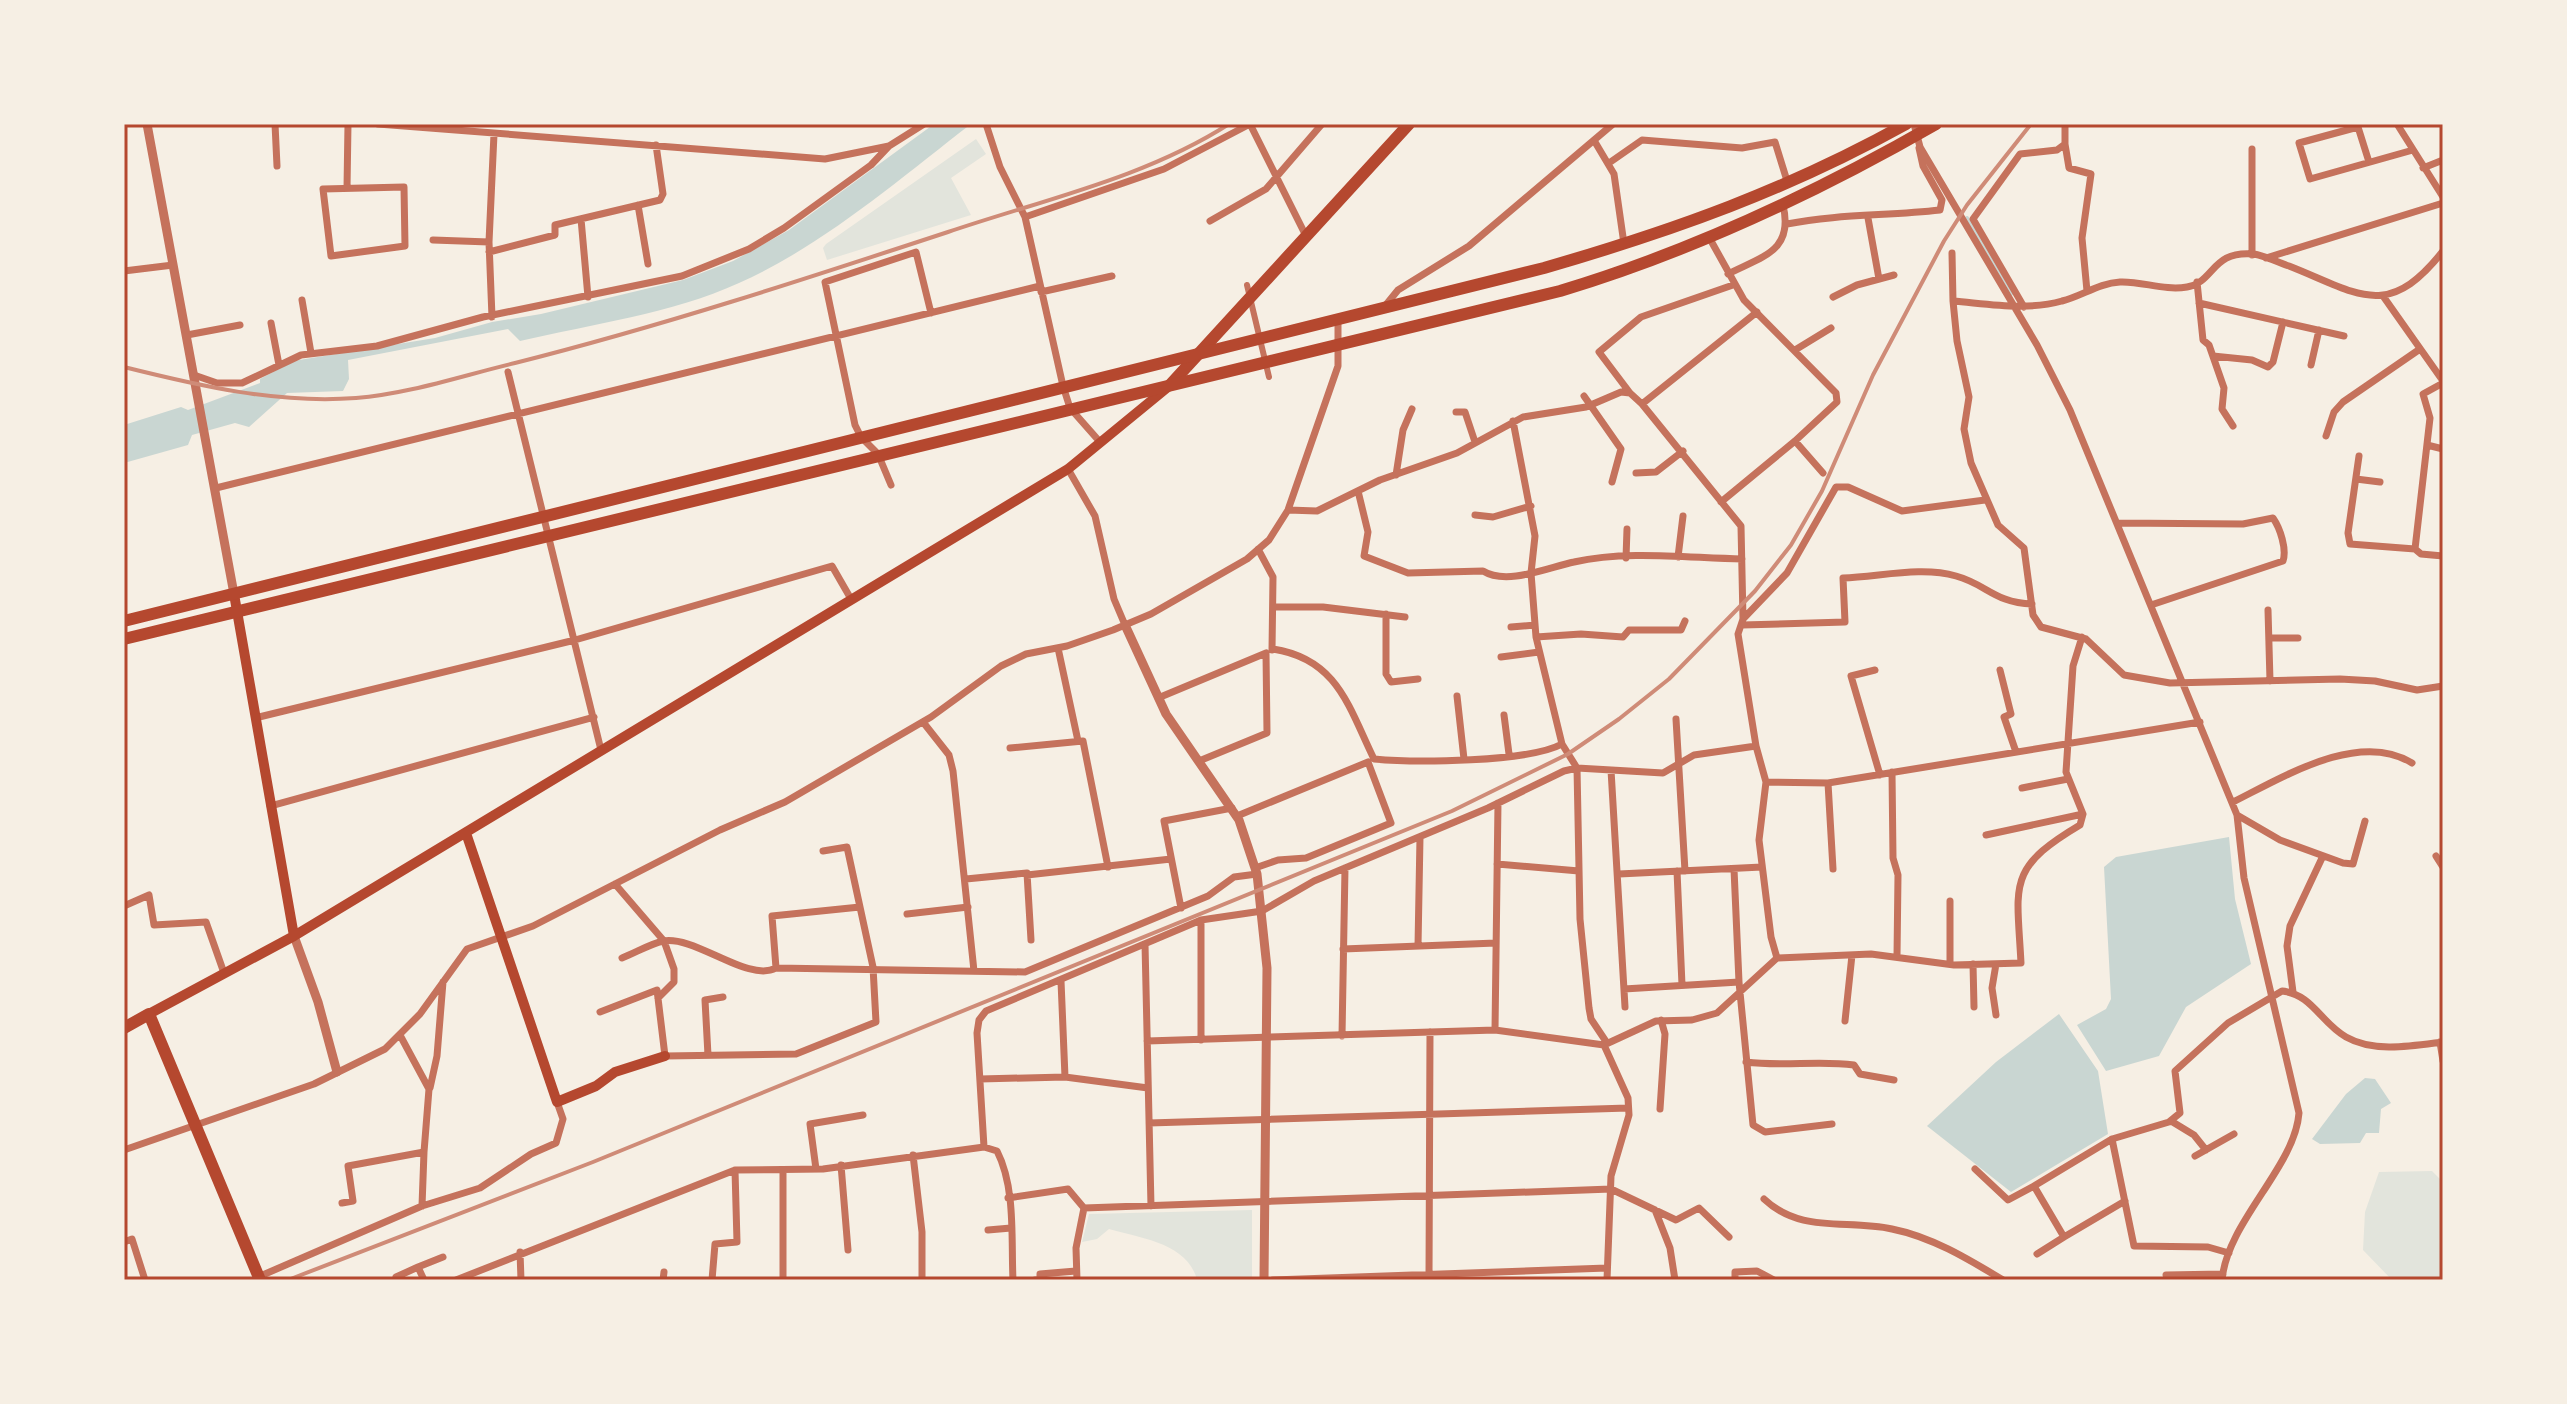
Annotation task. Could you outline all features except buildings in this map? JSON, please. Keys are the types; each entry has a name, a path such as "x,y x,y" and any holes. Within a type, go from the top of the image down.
{"main road":[{"path":"124,1028 294,936 1068,469 1170,385 1409,124"},
{"path":"124,621 546,519 1063,386 1381,311 1624,244 1744,204 1844,159 1906,124"},
{"path":"124,639 1560,291 1710,239 1783,205 1936,124"},
{"path":"234,594 294,936"},
{"path":"466,833 557,1102 596,1086 615,1072 665,1056"},
{"path":"149,1014 259,1279"}],"street":[{"path":"147,124 234,594"},
{"path":"275,124 277,166"},
{"path":"347,188 348,124"},
{"path":"378,124 825,159 889,146"},
{"path":"508,135 510,124"},
{"path":"194,375 217,383 242,383 311,353 377,346 492,317 682,276 749,249 871,165 889,146 923,124"},
{"path":"986,124 1000,167 1025,217 1070,408 1100,442"},
{"path":"1025,217 1164,169 1250,124 1307,238"},
{"path":"1210,221 1266,189 1322,124"},
{"path":"1381,311 1398,290 1469,246 1613,124"},
{"path":"2065,124 2069,168 2091,174 2082,238 2087,291"},
{"path":"2397,124 2443,197"},
{"path":"2369,162 2358,127 2299,143 2310,179 2413,150"},
{"path":"492,317 489,242 494,134"},
{"path":"1787,224 1835,214 1868,218 1940,210 1942,200 1923,166 1917,136"},
{"path":"1917,136 2070,410 2237,815 2244,878 2287,1052 2298,1125 2229,1253 2223,1277 2166,1275"},
{"path":"1609,163 1642,140 1742,148 1775,142 1788,184"},
{"path":"1595,142 1609,163 1620,195 1624,244"},
{"path":"2024,307 1973,219 2020,154 2057,150 2065,144"},
{"path":"489,252 555,235 555,225 660,200 663,194 656,145"},
{"path":"2252,149 2252,255"},
{"path":"2423,168 2443,160"},
{"path":"404,187 405,246 331,256 323,189 347,188 404,187"},
{"path":"2266,258 2443,203"},
{"path":"638,205 648,264"},
{"path":"1728,274 1777,248 1785,237 1787,224 1783,205"},
{"path":"1868,218 1879,279"},
{"path":"581,219 588,297"},
{"path":"1710,239 1733,285 1836,393 1837,402 1721,502"},
{"path":"433,240 489,242"},
{"path":"1953,301 2024,307 2064,301 2119,282 2174,289 2191,287 2219,259 2252,255 2355,294 2383,296 2408,284 2443,251"},
{"path":"891,485 878,454 861,437 846,385 825,282 916,252 931,313"},
{"path":"1952,253 1957,341 1969,397 1966,439 1985,500 1998,525 2024,548 2036,623 2082,637 2095,645 2105,660 2124,675 2184,684 2340,679 2375,681 2417,690 2443,686"},
{"path":"124,271 173,265"},
{"path":"1833,297 1894,275"},
{"path":"216,488 931,313 1112,276"},
{"path":"2197,282 2203,340 2209,345 2224,388 2222,409 2233,426"},
{"path":"1247,285 1269,377"},
{"path":"1733,285 1641,317 1599,352 1630,393 1683,451 1741,526 1743,622"},
{"path":"2383,296 2443,382 2423,394 2430,418 2415,549"},
{"path":"302,300 311,353"},
{"path":"2199,303 2344,336"},
{"path":"1642,404 1757,312"},
{"path":"124,1150 194,1127 279,1093 314,1084 385,1049 401,1037 467,949 533,926 720,830 785,802 923,722 1001,666 1026,654 1058,648 1125,625 1186,595 1258,549 1269,540 1288,510 1299,472 1324,413 1338,366 1338,321"},
{"path":"2213,356 2252,360 2268,367 2273,362 2283,322"},
{"path":"271,323 279,365"},
{"path":"187,335 240,325"},
{"path":"1795,350 1831,328"},
{"path":"2311,365 2319,330"},
{"path":"2326,436 2334,412 2343,402 2420,349"},
{"path":"508,372 601,750"},
{"path":"1288,510 1317,511 1396,475 1457,453 1513,421 1591,405 1611,395 1630,393"},
{"path":"1584,396 1621,449 1612,482"},
{"path":"1396,475 1403,430 1412,409"},
{"path":"1456,412 1465,412 1475,442"},
{"path":"1513,421 1535,536 1531,573 1536,637 1562,744 1577,768 1582,948 1589,1008 1591,1019 1606,1044 1628,1098 1611,1189 1607,1280"},
{"path":"1795,441 1823,473"},
{"path":"2427,445 2443,449"},
{"path":"1636,473 1656,472 1683,451"},
{"path":"2359,456 2348,533 2350,544 2415,549 2421,554 2443,556"},
{"path":"1068,469 1095,516 1114,599 1158,698 1234,812 1256,871 1267,968 1264,1280"},
{"path":"2356,479 2380,482"},
{"path":"1777,958 1771,937 1759,829 1766,782 1756,746 1738,634 1743,622 1787,573 1836,487 1841,485 1902,511 1985,500"},
{"path":"1358,491 1368,532 1364,556 1408,573 1531,573 1596,558 1742,559"},
{"path":"1475,515 1493,517 1531,506"},
{"path":"1678,557 1683,516"},
{"path":"2117,523 2243,524 2273,518 2278,525 2285,555 2283,561 2151,605"},
{"path":"1626,558 1627,529"},
{"path":"1199,761 1267,733 1273,577 1258,549"},
{"path":"255,718 575,640 832,566 851,599"},
{"path":"1743,622 1845,622 1843,578 1901,573 1955,575 2003,600 2032,604"},
{"path":"1273,607 1323,607 1405,617"},
{"path":"2268,610 2270,681"},
{"path":"1386,614 1386,674 1391,682 1418,679"},
{"path":"1681,630 1685,621"},
{"path":"1511,627 1535,625"},
{"path":"1536,637 1581,634 1623,637 1629,630 1681,630"},
{"path":"1681,630 1686,640"},
{"path":"1147,1041 1495,1030 1606,1044 1661,1020 1707,1017 1717,1013 1777,958 1852,955 1897,956 1950,964 2021,963 2018,886 2022,870 2049,843 2080,825 2083,814 2068,779 2073,666 2082,637"},
{"path":"2269,638 2298,638"},
{"path":"1058,648 1078,741"},
{"path":"622,958 664,941 706,951 752,969 772,971 776,968 873,967 1025,972 1208,896 1234,877 1278,860 1306,858 1391,823 1356,713 1311,659 1270,651 1158,698"},
{"path":"1501,657 1539,652"},
{"path":"1875,670 1851,676 1880,775"},
{"path":"2000,670 2011,714 2004,717 2016,752"},
{"path":"1457,696 1464,759"},
{"path":"1504,715 1509,754"},
{"path":"270,806 594,717"},
{"path":"1676,719 1682,985"},
{"path":"923,722 949,755 960,812 974,971"},
{"path":"1766,782 1828,783 2200,722"},
{"path":"1010,748 1083,741 1108,867"},
{"path":"1181,908 1164,821 1234,812 1371,761 1414,763 1464,759 1549,751 1562,744"},
{"path":"984,1147 977,1033 979,1020 986,1011 1201,920 1262,911 1299,888 1577,768 1663,773 1694,755 1756,746"},
{"path":"2233,802 2289,775 2349,755 2379,749 2412,763"},
{"path":"1611,770 1625,1007"},
{"path":"1892,772 1893,858 1898,875 1897,956"},
{"path":"2022,788 2068,779"},
{"path":"1828,783 1833,869"},
{"path":"1495,1030 1498,803"},
{"path":"1986,835 2083,814"},
{"path":"2237,815 2322,858 2353,864 2365,821"},
{"path":"1418,946 1420,837"},
{"path":"600,1012 657,990 665,1056 796,1054 876,1022 873,967 847,847 823,851"},
{"path":"2436,856 2443,867"},
{"path":"2293,992 2287,946 2290,926 2322,858"},
{"path":"966,879 1171,859"},
{"path":"1497,864 1579,871"},
{"path":"1619,874 1762,867"},
{"path":"1342,1036 1345,868"},
{"path":"1734,869 1739,982 1753,1125 1765,1132 1832,1124"},
{"path":"1027,875 1031,940"},
{"path":"615,884 664,941 674,976 658,998"},
{"path":"124,906 149,895 154,925 206,922 224,973"},
{"path":"1950,901 1950,964"},
{"path":"776,968 772,916 860,907"},
{"path":"907,914 968,907"},
{"path":"1201,920 1201,1040"},
{"path":"294,936 318,1002 337,1072"},
{"path":"1343,949 1496,943"},
{"path":"1145,944 1151,1206"},
{"path":"1845,1021 1852,955"},
{"path":"1973,964 1974,1007"},
{"path":"1996,964 1992,988 1996,1015"},
{"path":"422,1206 429,1089 437,1056 443,980"},
{"path":"1061,981 1065,1077"},
{"path":"1624,989 1739,982"},
{"path":"1975,1169 2008,1200 2112,1139 2171,1121 2180,1113 2175,1071 2228,1023 2282,991 2302,995 2344,1036 2367,1046 2442,1042 2443,1061"},
{"path":"708,1055 705,1000 723,997"},
{"path":"1660,1109 1665,1034 1661,1020"},
{"path":"1429,1278 1430,1032"},
{"path":"401,1037 429,1089"},
{"path":"1746,1062 1795,1067 1830,1062 1854,1065 1860,1074 1894,1080"},
{"path":"980,1079 1065,1077 1148,1088"},
{"path":"259,1279 422,1206 480,1188 531,1154 556,1143 563,1119 557,1102"},
{"path":"1149,1123 1628,1108"},
{"path":"816,1169 810,1124 863,1115"},
{"path":"1817,1115 1818,1125"},
{"path":"2171,1121 2194,1135 2206,1150"},
{"path":"2195,1156 2234,1134"},
{"path":"2112,1139 2134,1246 2208,1247 2229,1253"},
{"path":"456,1280 520,1252 735,1170 816,1169 984,1147 997,1151 1002,1162 1011,1228 1013,1280"},
{"path":"342,1203 353,1201 348,1166 424,1152"},
{"path":"913,1155 922,1232 922,1280"},
{"path":"841,1165 848,1250"},
{"path":"712,1280 715,1244 737,1242 735,1170"},
{"path":"783,1170 783,1280"},
{"path":"2034,1186 2064,1237"},
{"path":"1008,1198 1068,1189 1084,1208 1077,1275 1040,1274 1040,1280 1035,1280"},
{"path":"1084,1208 1611,1189 1676,1220 1699,1208 1729,1237"},
{"path":"1764,1199 1777,1211 1798,1220 1818,1225 1891,1228 1936,1243 2003,1280"},
{"path":"2037,1254 2125,1201"},
{"path":"1655,1210 1670,1248 1675,1280"},
{"path":"988,1230 1011,1228"},
{"path":"124,1242 132,1239 145,1280"},
{"path":"520,1252 521,1280"},
{"path":"396,1277 443,1257"},
{"path":"418,1267 424,1280"},
{"path":"1273,1280 1429,1278 1607,1268"},
{"path":"1735,1280 1735,1272 1757,1271 1774,1280"}],"shaded area":[{"path":"934,124 971,124 831,231 770,268 713,294 631,317 520,341 508,329 348,360 349,379 343,391 287,393 249,427 235,423 192,435 188,445 124,463 124,425 181,407 188,410 260,383 260,379 293,361 435,338 492,322 541,314 683,280 733,261 789,230"},
{"path":"976,139 986,154 951,178 971,215 827,260 823,248 826,244"},
{"path":"2229,837 2235,899 2251,964 2186,1007 2159,1056 2106,1071 2077,1025 2106,1009 2111,999 2104,867 2116,857"},
{"path":"2059,1014 2098,1071 2108,1134 2011,1192 1927,1126 1996,1062"},
{"path":"2365,1078 2375,1079 2391,1103 2381,1109 2379,1133 2366,1133 2360,1143 2320,1144 2312,1139 2346,1094"},
{"path":"2432,1171 2443,1182 2443,1280 2392,1280 2363,1250 2365,1212 2379,1172"},
{"path":"1252,1210 1252,1280 1197,1280 1184,1258 1173,1250 1148,1239 1109,1229 1097,1239 1082,1242 1089,1214"}],"waterway":[{"path":"1967,218 2011,294"}],"railway":[{"path":"124,367 210,387 268,396 356,398 416,388 679,318 1092,186 1163,159 1229,124"},
{"path":"288,1280 593,1162 1452,811 1568,754 1669,679 1755,591 1791,545 1822,491 1873,375 1944,241 1967,205 2031,124"}]}
